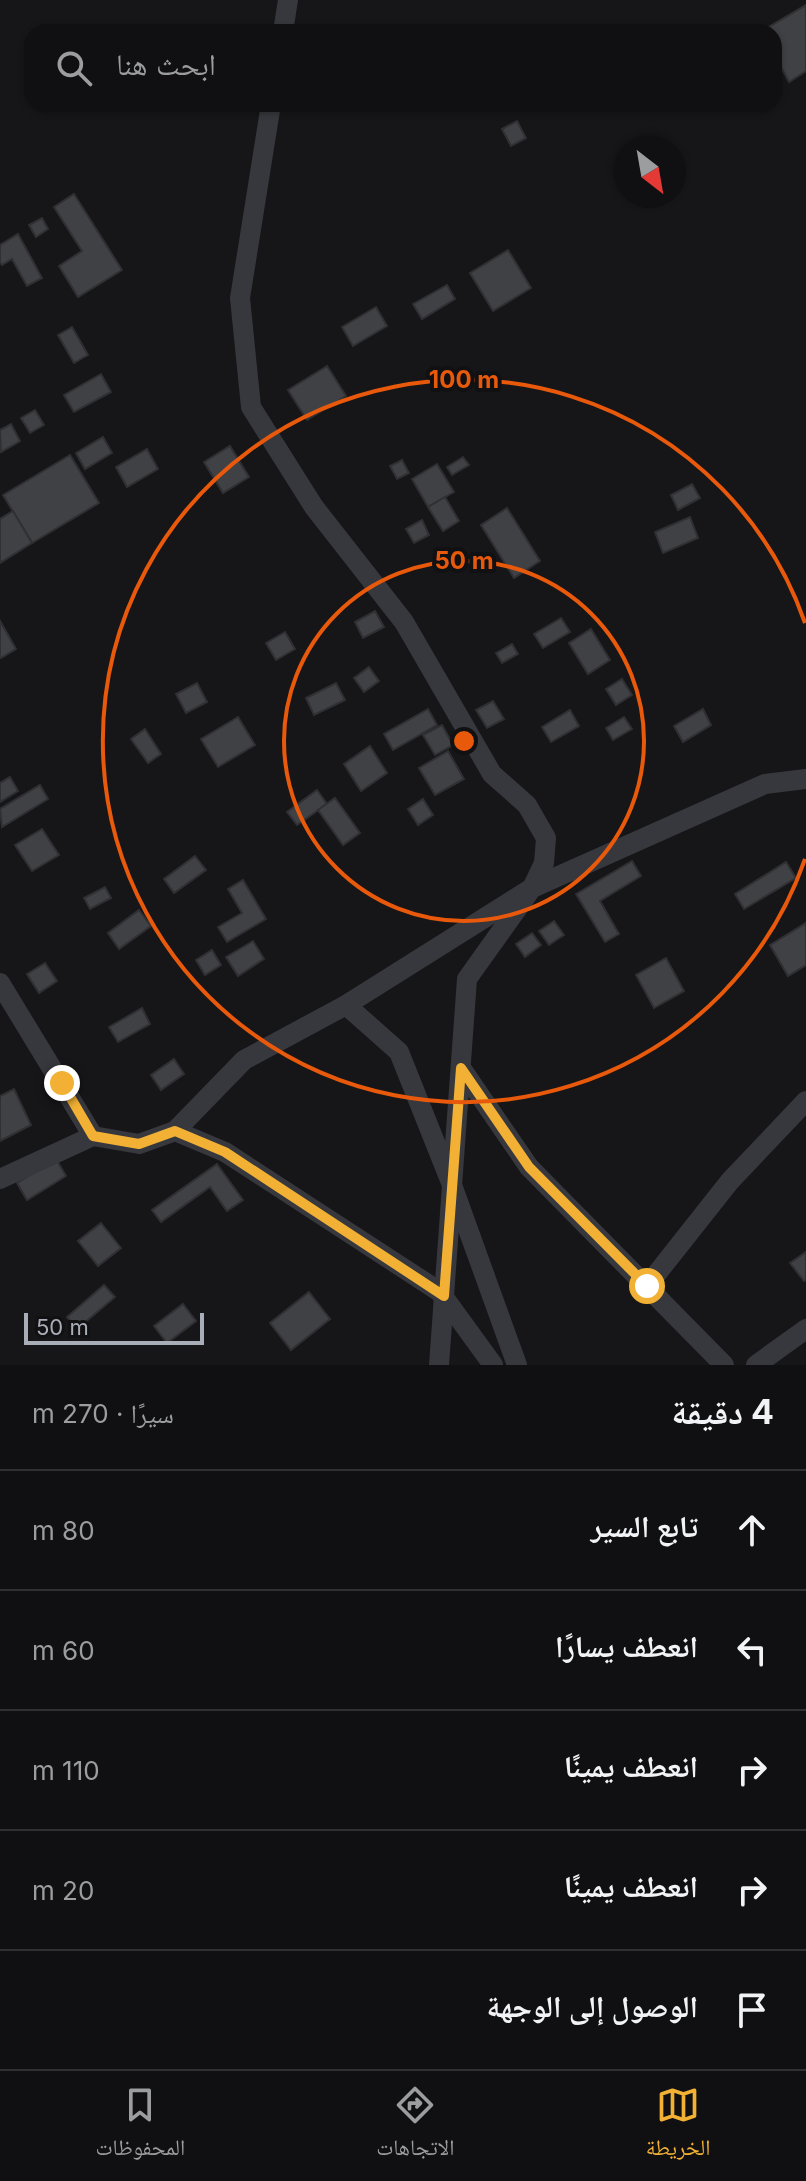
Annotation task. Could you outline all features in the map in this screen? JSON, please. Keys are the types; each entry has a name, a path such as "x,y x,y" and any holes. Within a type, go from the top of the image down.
{"street":[{"path":"284,24 288,0"},
{"path":"270,112 240,298 251,407 314,507 404,622 492,774 527,805 546,838 544,863 532,888 467,979 439,1365"},
{"path":"0,1179 93,1136 139,1144 175,1131 244,1060 346,1005 532,888 765,784 806,779"},
{"path":"0,983 93,1136"},
{"path":"346,1005 399,1052 452,1185 517,1365"},
{"path":"461,1068 529,1167 724,1365"},
{"path":"647,1286 730,1181 806,1101"},
{"path":"175,1131 225,1152 444,1296 493,1365"},
{"path":"756,1365 806,1329"}],"building":[{"path":"806,5 806,71 789,82 782,69 782,24 774,24"},
{"path":"517,121 526,138 511,146 502,129"},
{"path":"74,194 122,270 78,297 59,266 82,251 54,207"},
{"path":"42,218 48,229 36,237 29,225"},
{"path":"18,234 42,278 27,286 12,259 2,265 0,262 0,245"},
{"path":"508,250 531,288 493,311 470,273"},
{"path":"447,285 455,299 422,319 413,304"},
{"path":"376,307 387,326 353,346 342,327"},
{"path":"72,327 88,355 74,363 58,335"},
{"path":"327,366 346,396 307,420 288,390"},
{"path":"101,374 111,392 74,412 64,395"},
{"path":"35,410 44,425 30,433 21,418"},
{"path":"11,424 20,441 1,452 0,430"},
{"path":"103,437 112,453 85,469 76,453"},
{"path":"230,446 249,477 223,493 204,462"},
{"path":"147,449 158,469 127,487 116,467"},
{"path":"70,455 99,503 32,543 3,495"},
{"path":"463,457 469,465 452,475 447,467"},
{"path":"402,460 409,473 397,479 390,466"},
{"path":"437,464 454,492 428,507 412,479"},
{"path":"692,484 700,498 678,510 671,495"},
{"path":"445,497 459,521 443,531 428,507"},
{"path":"507,508 540,561 514,578 481,525"},
{"path":"13,511 32,543 0,563 0,519"},
{"path":"690,517 698,538 663,553 655,532"},
{"path":"422,520 429,535 414,543 406,529"},
{"path":"375,611 384,627 363,638 355,622"},
{"path":"561,618 570,632 543,648 534,634"},
{"path":"0,621 16,649 1,658 0,657"},
{"path":"591,629 610,660 588,674 569,643"},
{"path":"285,632 295,649 276,660 266,643"},
{"path":"512,644 518,654 502,663 496,653"},
{"path":"369,667 379,681 364,692 354,678"},
{"path":"622,679 632,695 616,705 606,689"},
{"path":"197,683 207,702 186,713 176,694"},
{"path":"336,683 345,700 314,715 306,698"},
{"path":"493,701 504,719 487,728 476,710"},
{"path":"428,709 437,725 393,750 384,734"},
{"path":"703,709 711,725 683,742 674,726"},
{"path":"570,710 579,726 551,742 542,727"},
{"path":"238,717 255,745 218,767 201,739"},
{"path":"624,717 632,729 613,740 606,728"},
{"path":"442,725 453,745 435,755 423,735"},
{"path":"145,729 161,754 148,763 131,739"},
{"path":"370,746 387,773 361,791 344,764"},
{"path":"448,751 464,779 435,795 419,768"},
{"path":"10,777 18,791 0,802 0,783"},
{"path":"40,785 48,799 2,827 0,809"},
{"path":"317,790 327,804 297,825 287,812"},
{"path":"335,798 360,833 343,845 318,810"},
{"path":"423,799 433,815 418,825 408,809"},
{"path":"42,829 59,855 32,871 15,845"},
{"path":"195,856 206,870 174,893 164,879"},
{"path":"632,861 641,876 600,901 619,934 605,942 576,894"},
{"path":"786,862 796,878 744,909 735,894"},
{"path":"243,880 266,919 227,942 218,927 242,913 228,889"},
{"path":"105,887 111,898 90,909 84,898"},
{"path":"139,910 151,926 119,949 108,933"},
{"path":"554,921 564,935 549,945 539,931"},
{"path":"806,923 806,965 788,976 770,945"},
{"path":"532,933 541,945 525,957 516,944"},
{"path":"253,941 264,959 238,976 226,957"},
{"path":"212,950 221,965 205,975 196,960"},
{"path":"666,958 684,991 654,1008 636,975"},
{"path":"45,963 57,981 39,993 27,974"},
{"path":"142,1008 150,1024 118,1042 109,1027"},
{"path":"174,1059 184,1074 161,1090 151,1075"},
{"path":"14,1089 31,1125 0,1141 0,1096"},
{"path":"56,1159 66,1176 27,1200 17,1183"},
{"path":"217,1164 243,1200 227,1211 210,1187 161,1222 152,1210"},
{"path":"101,1223 121,1248 98,1266 78,1241"},
{"path":"806,1252 806,1280 804,1281 790,1263"},
{"path":"104,1285 115,1297 77,1329 67,1317"},
{"path":"309,1292 330,1319 291,1350 270,1323"},
{"path":"183,1304 196,1321 167,1343 154,1326"}],"route":[{"path":"62,1083 93,1136 139,1144 175,1131 225,1152 444,1296 461,1068 529,1167 647,1286"}]}
